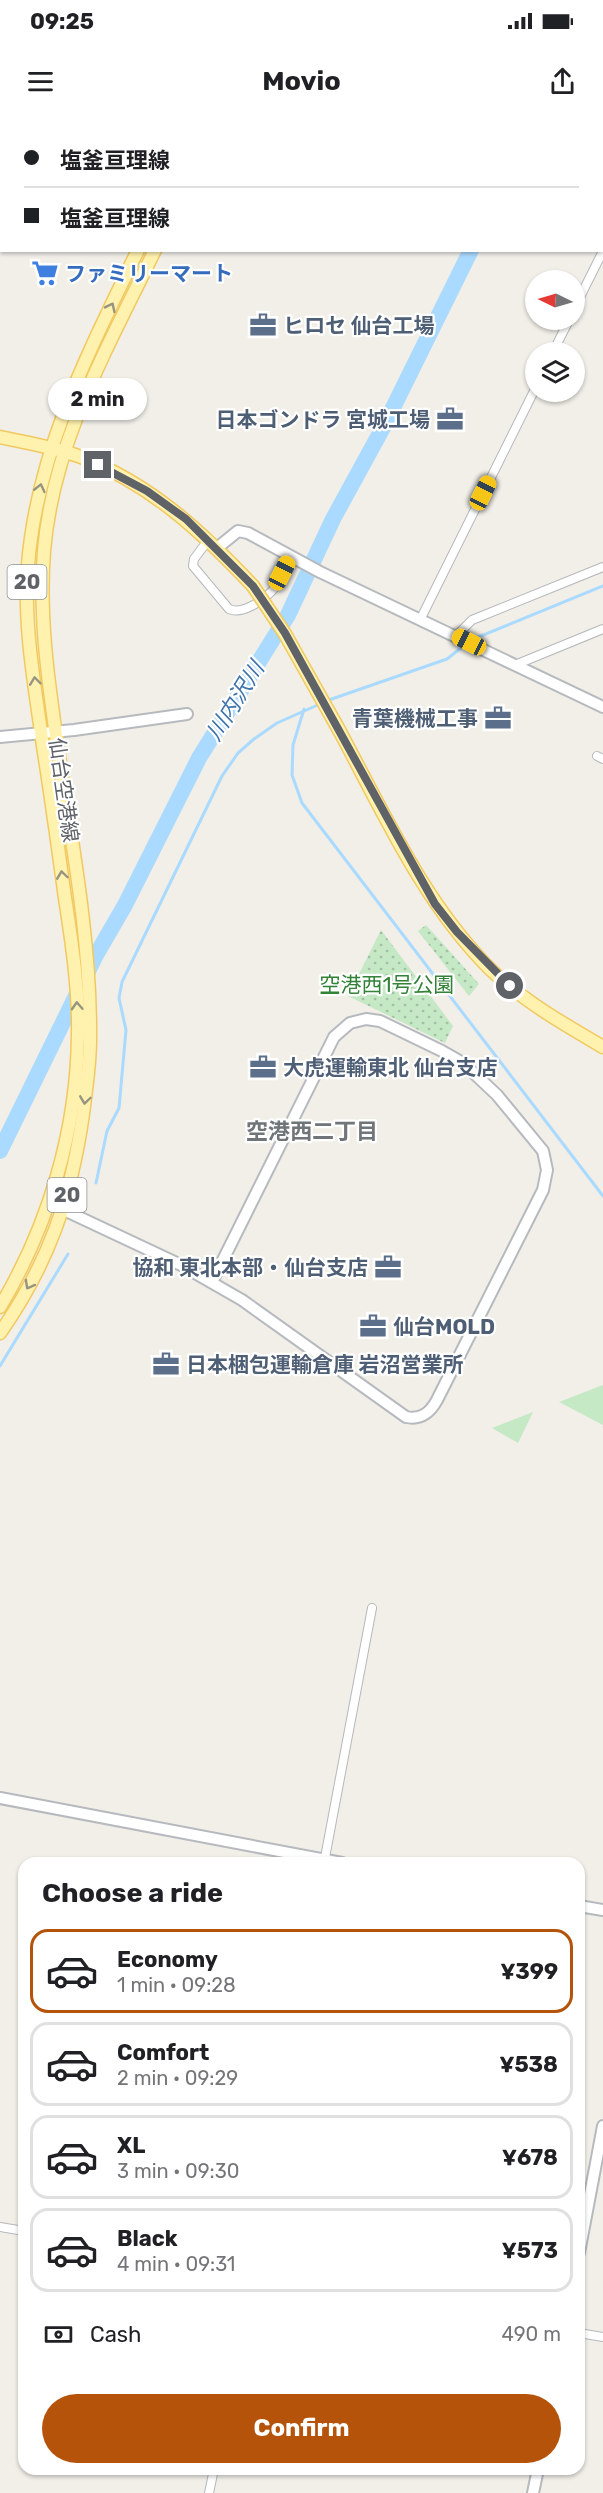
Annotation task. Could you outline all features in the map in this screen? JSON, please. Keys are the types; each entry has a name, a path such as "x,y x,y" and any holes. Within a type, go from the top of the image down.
{"main road":[{"name":"仙台空港線","path":"0,1333 38,1270 63,1210 75,1168 87,1088 90,1042 81,915 44,626 43,571 57,450 67,401 137,252"},
{"name":"仙台空港線","path":"0,1307 27,1254 49,1203 73,1102 76,1064 78,1006 30,638 28,565 39,493 57,450 75,418 154,252"},
{"path":"0,437 57,450 115,473 147,491 186,519 213,544 253,586 285,633 413,868 435,904 457,932 510,986 534,1005 603,1047"}],"street":[{"path":"585,287 602,254"},
{"path":"420,620 529,402"},
{"path":"290,556 273,590 242,612 229,609 193,566 194,559 213,544 242,531 290,556 315,570 603,706"},
{"path":"457,637 472,620 603,567"},
{"path":"515,665 603,629"},
{"path":"0,737 56,732 187,714"},
{"path":"49,1203 212,1282 242,1300 406,1417 419,1418 429,1413 437,1400 543,1190 547,1170 546,1159 536,1142 497,1095 463,1063 434,1046 380,1021 366,1019 350,1023 334,1037 212,1282"},
{"path":"326,1857 372,1608"},
{"path":"0,1798 304,1857"},
{"path":"585,1907 603,1910"},
{"path":"585,2221 603,2126"},
{"path":"0,2227 18,2230"},
{"path":"585,2333 603,2337"},
{"path":"209,2493 212,2475"},
{"path":"533,2493 537,2475"}],"green space":[{"path":"426,925 479,984 469,996 418,931"},
{"name":"空港西1号公園","path":"381,930 453,1026 445,1043 348,996"},
{"path":"603,1385 603,1425 559,1402"},
{"path":"533,1412 518,1443 492,1428"}],"waterway":[{"name":"川内沢川","path":"0,1151 96,955 125,905 199,758 288,615 333,519 385,424 470,252"},
{"path":"471,640 603,586"},
{"path":"326,701 447,659 466,644"},
{"path":"96,1183 107,1131 119,1108 126,1030 119,998 122,982 222,776 238,753 277,723 320,704"},
{"path":"304,709 293,745 292,775 302,803 603,1196"},
{"path":"0,1366 68,1254"}],"place":[{"name":"ファミリーマート","path":"45,273"},
{"name":"ヒロセ 仙台工場","path":"263,325"},
{"name":"日本ゴンドラ 宮城工場","path":"450,419"},
{"name":"青葉機械工事","path":"498,718"},
{"name":"大虎運輸東北 仙台支店","path":"263,1067"},
{"name":"協和 東北本部・仙台支店","path":"388,1267"},
{"name":"仙台MOLD","path":"373,1326"},
{"name":"日本梱包運輸倉庫 岩沼営業所","path":"166,1364"}],"district":[{"name":"空港西二丁目","path":"312,1131"}],"route":[{"path":"98,465 147,491 186,519 209,539 253,586 285,633 413,868 435,904 457,932 510,986"}]}
